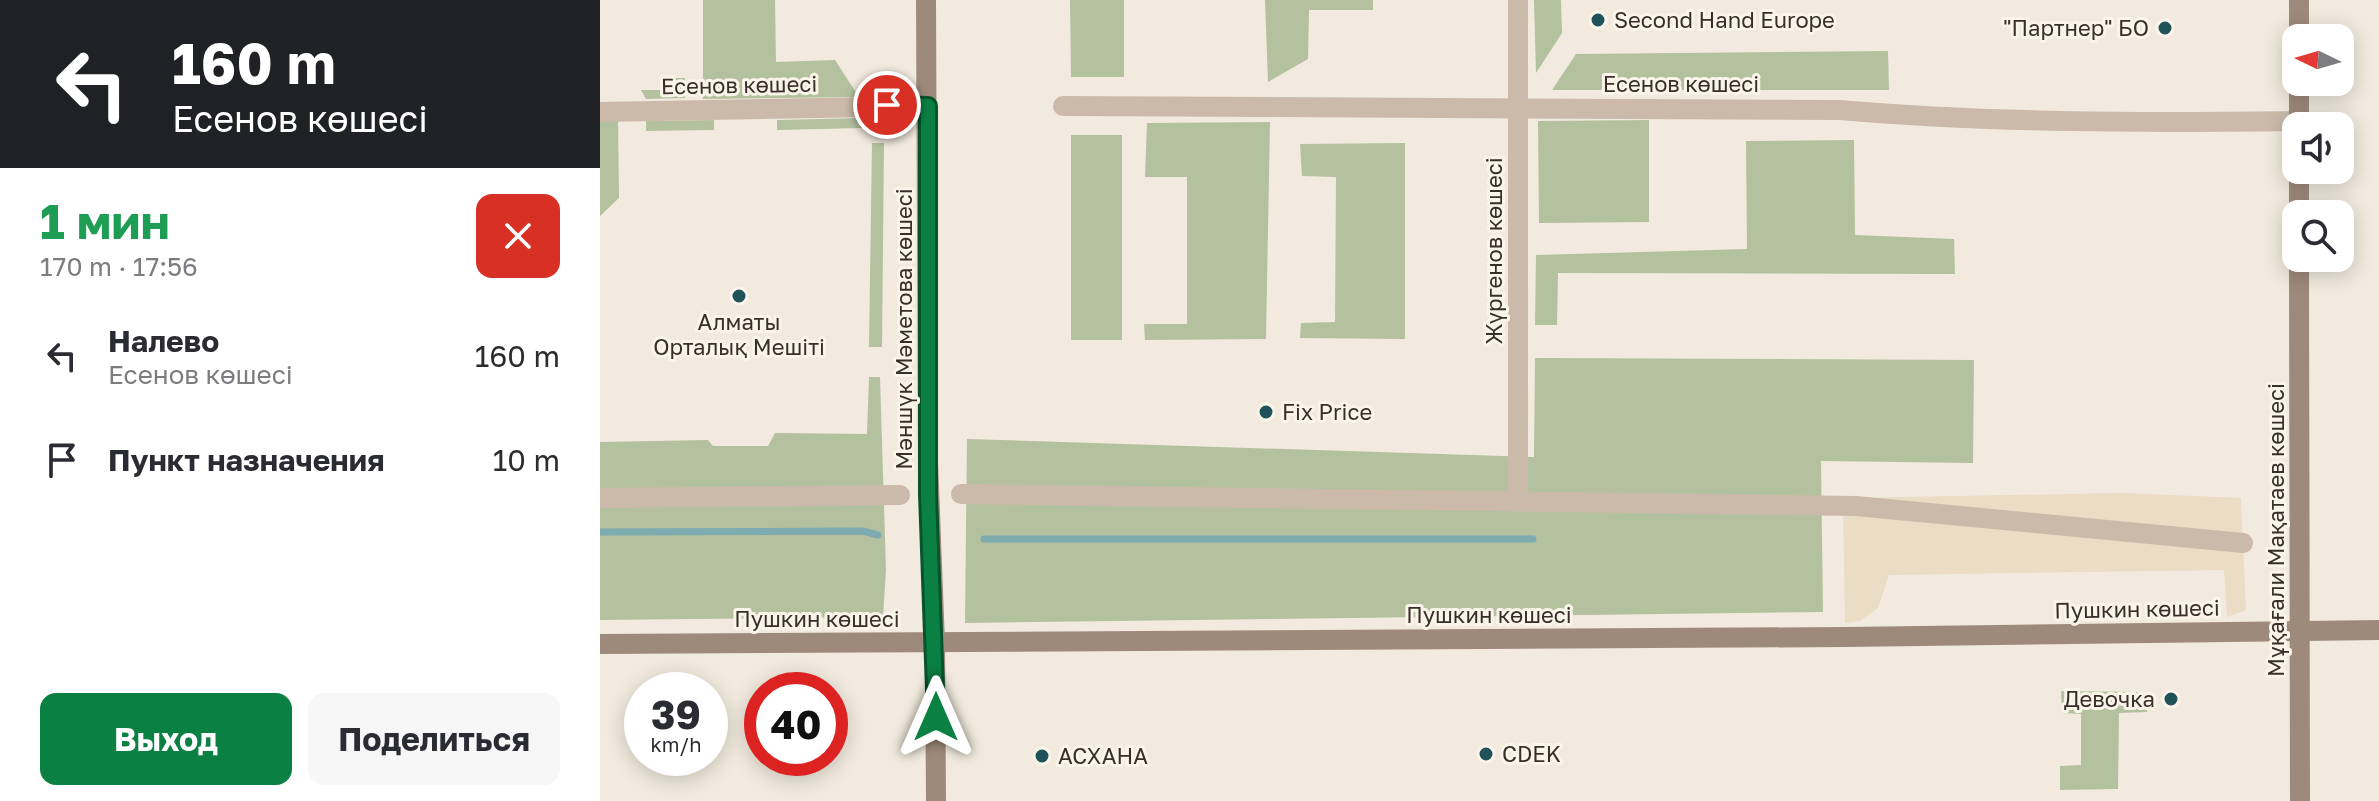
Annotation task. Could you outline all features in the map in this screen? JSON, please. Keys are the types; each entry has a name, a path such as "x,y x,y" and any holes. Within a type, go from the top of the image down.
{"street":[{"name":"Мәншүк Мәметова көшесі","path":"926,0 928,483 935,643 936,801"},
{"name":"Жүргенов көшесі","path":"1518,0 1518,503"},
{"path":"2299,0 2299,24"},
{"name":"Есенов көшесі","path":"600,112 928,106"},
{"name":"Есенов көшесі","path":"1063,106 1839,110 1946,119 2282,124"},
{"name":"Мұқағали Мақатаев көшесі","path":"2299,272 2300,801"},
{"path":"961,494 1856,506 2243,543"},
{"path":"600,498 900,495"},
{"name":"Пушкин көшесі","path":"600,644 2379,630"}],"green space":[{"path":"703,0 775,0 776,62 835,60 859,97 703,99"},
{"path":"1070,0 1124,0 1124,77 1071,77"},
{"path":"1265,0 1373,0 1373,10 1309,10 1308,59 1268,82"},
{"path":"1534,0 1561,0 1562,33 1536,73"},
{"path":"1888,51 1889,90 1552,90 1576,54"},
{"path":"669,78 685,78 685,98 646,99 641,90 669,90"},
{"path":"862,118 862,128 777,130 777,120"},
{"path":"714,120 714,130 646,131 646,121"},
{"path":"1649,120 1649,222 1539,223 1538,121"},
{"path":"600,121 618,121 619,198 600,216"},
{"path":"1270,122 1266,339 1145,340 1144,324 1187,324 1187,177 1145,177 1147,123"},
{"path":"1071,135 1122,135 1122,340 1071,340"},
{"path":"1854,140 1855,235 1954,239 1955,274 1558,273 1557,325 1535,325 1536,255 1747,249 1746,141"},
{"path":"872,143 884,143 882,347 869,347"},
{"path":"1405,143 1405,339 1300,338 1301,323 1335,322 1336,177 1302,176 1300,144"},
{"path":"1535,358 1974,360 1973,463 1821,461 1823,612 965,623 967,439 1534,457"},
{"path":"869,377 880,377 886,570 883,617 600,620 600,442 708,440 713,446 768,446 775,433 867,434"},
{"path":"2061,691 2137,692 2147,699 2147,712 2119,713 2118,789 2060,790 2060,766 2081,765 2081,714 2062,713"}],"shaded area":[{"path":"2122,493 2241,498 2246,610 2227,617 2224,570 1889,575 1878,608 1860,621 1845,623 1843,506 1851,498"}],"waterway":[{"path":"600,532 863,531 878,535"},
{"path":"984,539 1533,539"}],"place":[{"name":"Second Hand Europe","path":"1598,20"},
{"name":"\"Партнер\" БО","path":"2165,28"},
{"name":"Алматы Орталық Мешіті","path":"739,296"},
{"name":"Fix Price","path":"1266,412"},
{"name":"Девочка","path":"2171,699"},
{"name":"CDEK","path":"1486,754"},
{"name":"ACXAHA","path":"1042,756"}],"route":[{"path":"887,105 928,106 928,494 936,717"}]}
